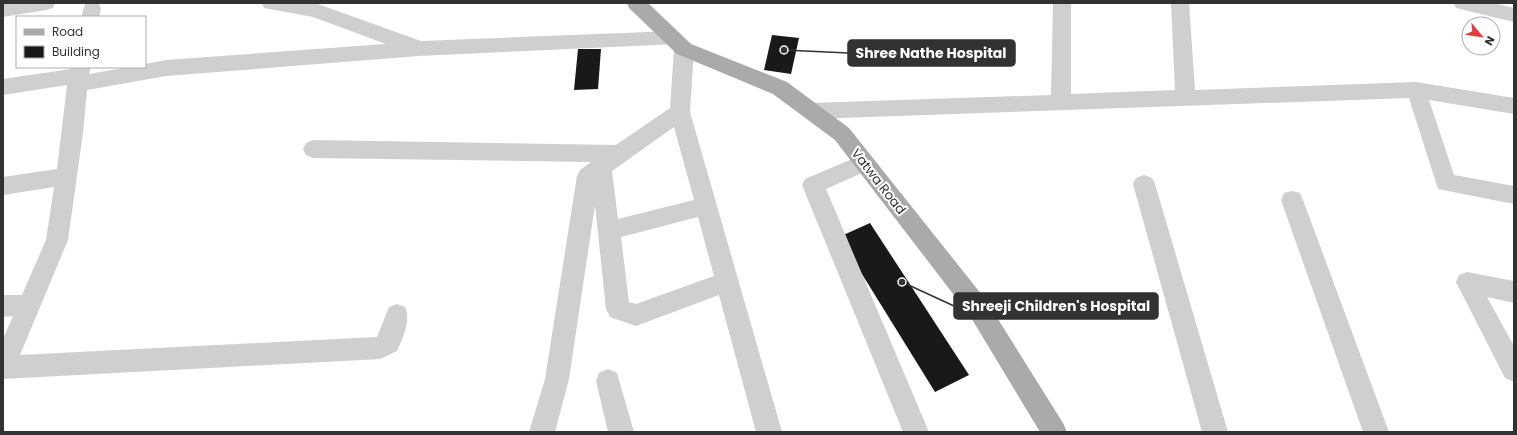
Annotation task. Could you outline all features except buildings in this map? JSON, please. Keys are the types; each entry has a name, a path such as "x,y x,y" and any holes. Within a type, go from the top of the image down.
{"main road":[{"name":"Vatwa Road","path":"636,3 679,44 780,88 842,134 978,308 1054,432"}],"street":[{"path":"3,10 46,3"},
{"path":"271,3 287,4 328,14 419,49"},
{"path":"1061,102 1062,3"},
{"path":"1180,3 1185,98"},
{"path":"1463,3 1514,15"},
{"path":"3,87 79,75 419,49 679,44 680,112 769,432"},
{"path":"79,75 74,133 57,240 3,367 380,348 389,343 397,316"},
{"path":"811,111 1416,90 1514,106"},
{"path":"1416,90 1446,183 1514,195"},
{"path":"542,432 557,379 588,176 680,112"},
{"path":"313,149 621,154"},
{"path":"864,163 813,185 916,432"},
{"path":"600,168 618,309 636,315 728,282"},
{"path":"3,186 67,176"},
{"path":"1144,184 1215,432"},
{"path":"1292,200 1376,432"},
{"path":"608,231 706,206"},
{"path":"1514,292 1467,282 1514,370"},
{"path":"3,306 30,305"},
{"path":"608,381 621,432"}],"place":[{"name":"Shree Nathe Hospital","path":"784,50"},
{"name":"Shreeji Children's Hospital","path":"902,282"}]}
